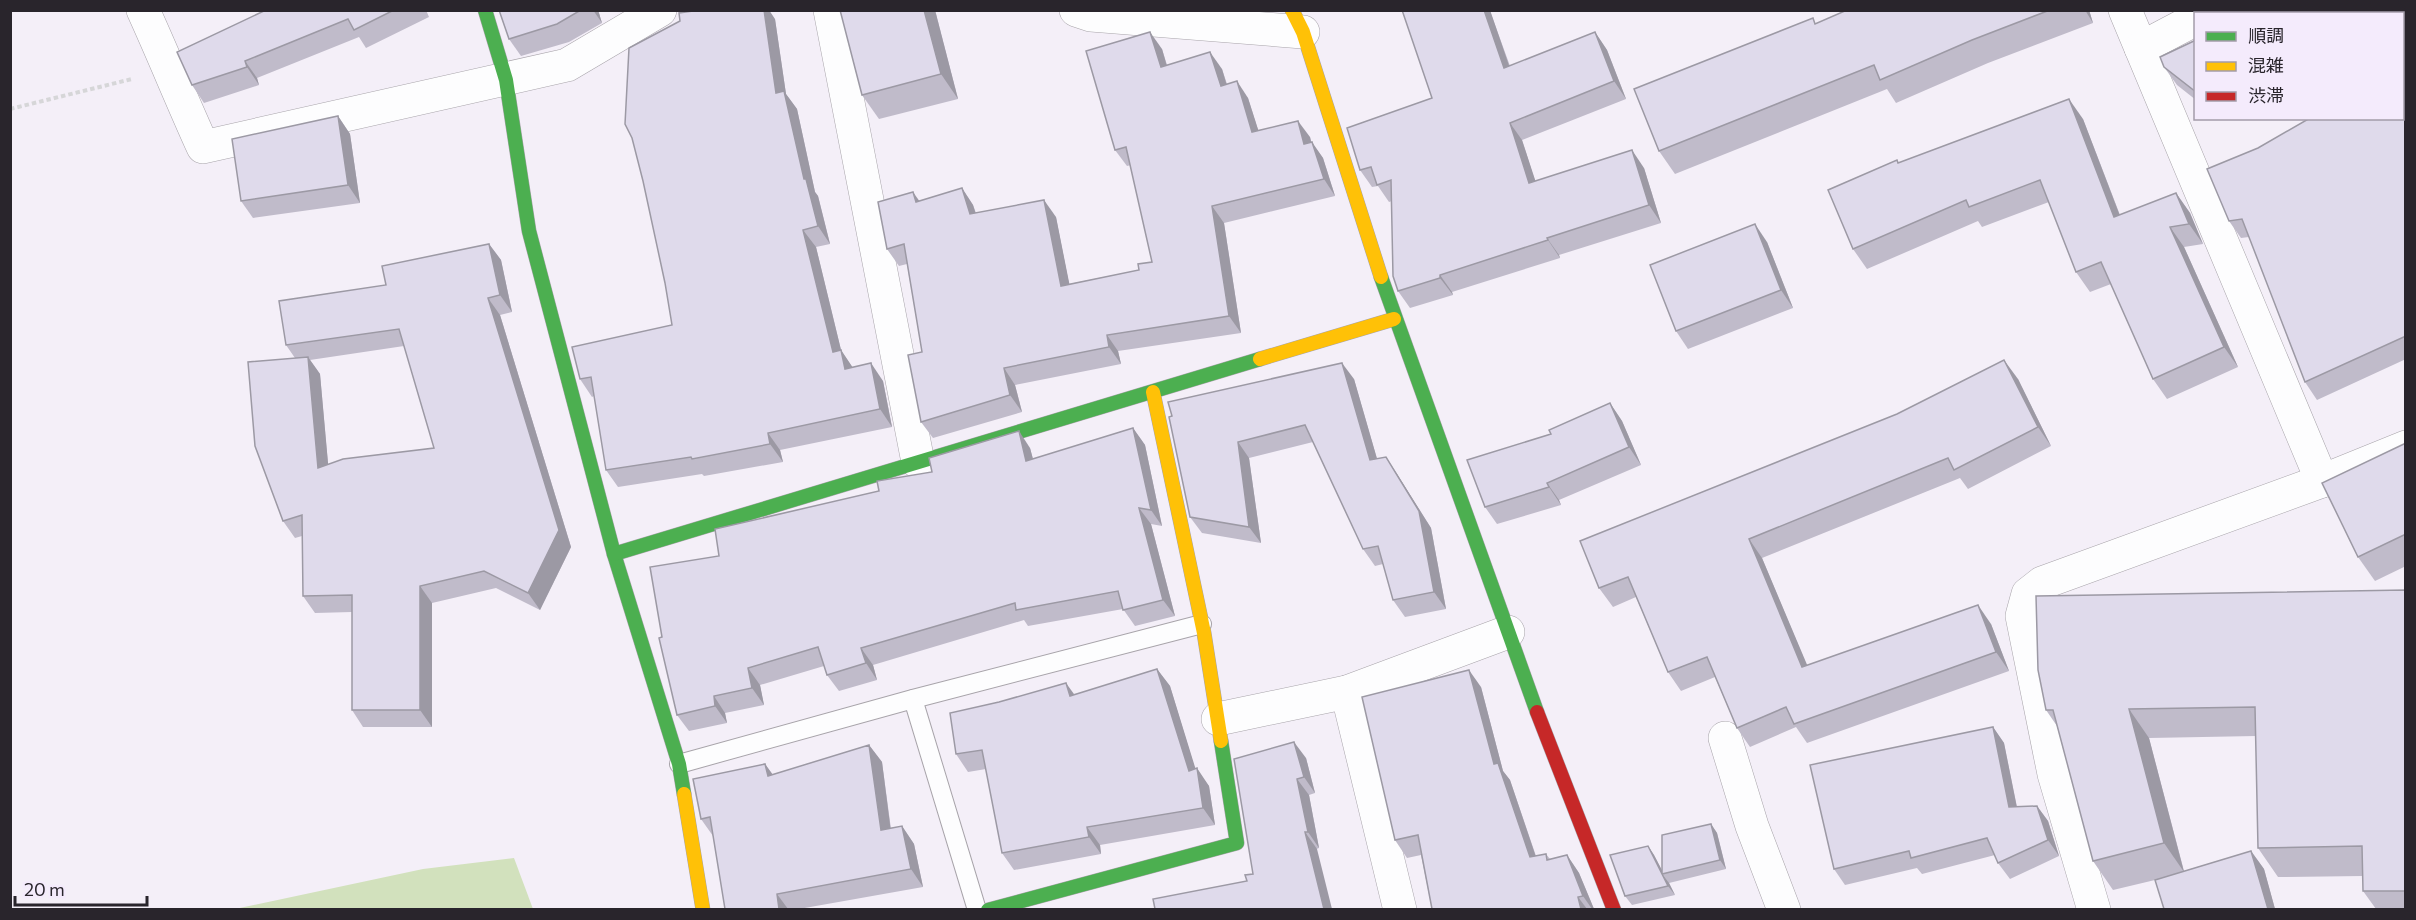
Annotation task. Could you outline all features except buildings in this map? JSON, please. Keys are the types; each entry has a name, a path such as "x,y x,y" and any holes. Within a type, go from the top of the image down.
{"street":[{"path":"143,10 171,69 182,101 203,147 567,65 660,10"},
{"path":"485,10 506,80 529,231 614,554 679,764 703,909"},
{"path":"830,10 918,462"},
{"path":"1076,10 1091,15 1297,21 1394,319 1544,731 1614,909"},
{"path":"2126,10 2322,481"},
{"path":"2141,48 2194,20"},
{"path":"614,554 1394,319"},
{"path":"988,909 1237,843 1202,624 1153,392"},
{"path":"2094,909 2054,774 2022,616 2028,594 2042,583 2322,481 2406,447"},
{"path":"1218,719 1347,692 1508,632"},
{"path":"1347,692 1400,909"},
{"path":"1725,738 1752,826 1784,909"}],"lane":[{"path":"679,764 913,699 1202,624"},
{"path":"913,699 977,909"}],"path":[{"path":"10,109 171,69"}],"green space":[{"path":"514,858 533,909 235,909 423,869"}],"traffic: fast":[{"path":"485,10 506,80 529,231 614,554 679,764 684,794"},
{"path":"1381,277 1537,712"},
{"path":"614,554 1260,359"},
{"path":"988,910 1237,843 1221,741"}],"traffic: slow":[{"path":"1292,10 1303,32 1381,277"},
{"path":"1260,359 1394,319"},
{"path":"1153,392 1204,633 1221,741"},
{"path":"684,794 703,910"}],"traffic: jam":[{"path":"1537,712 1614,910"}]}
